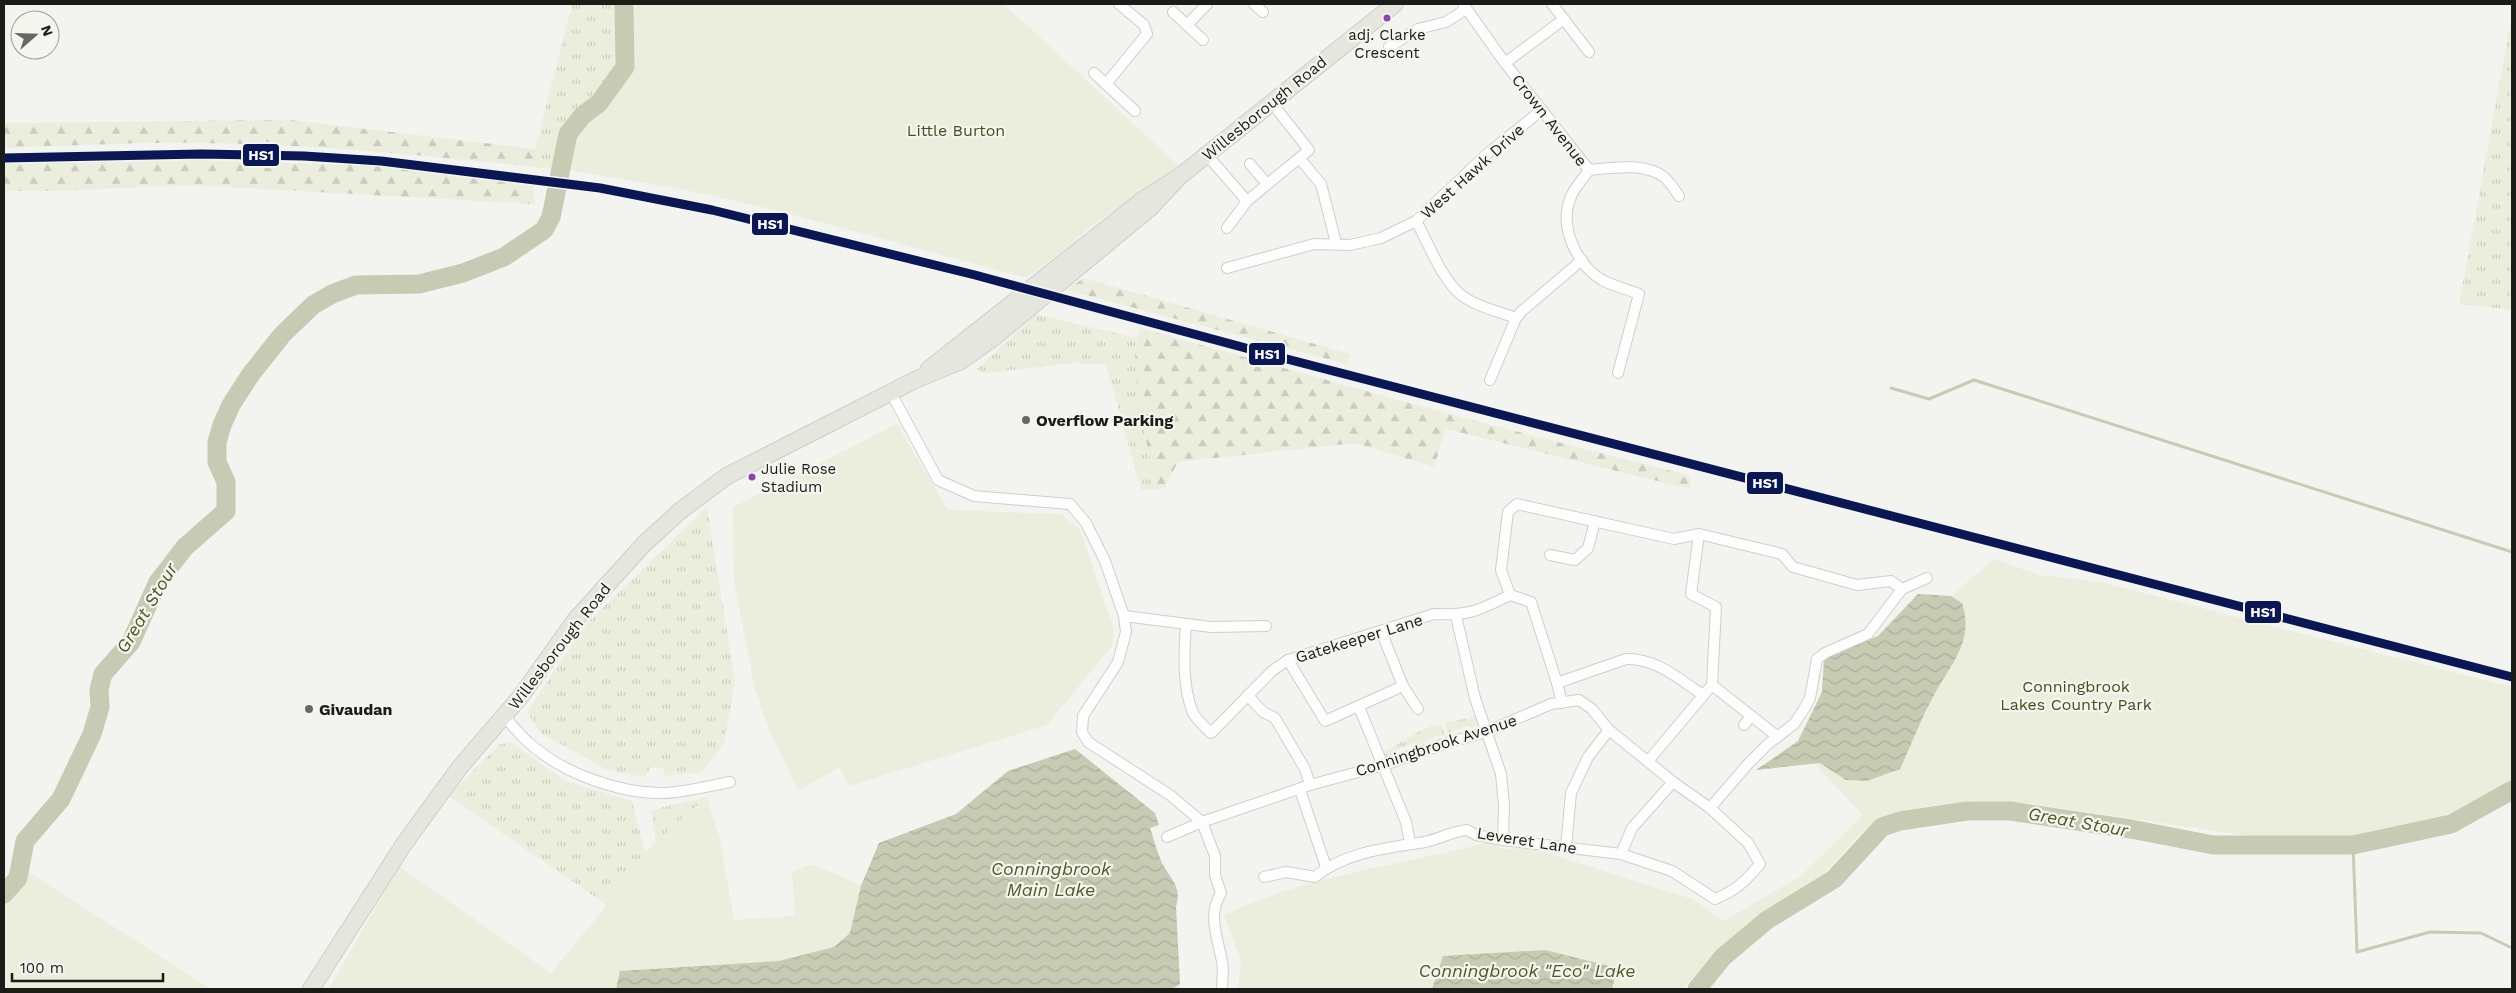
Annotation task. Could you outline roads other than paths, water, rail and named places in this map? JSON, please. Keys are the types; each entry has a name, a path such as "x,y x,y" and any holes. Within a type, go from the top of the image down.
{"main road":[{"name":"Willesborough Road","path":"918,379 1008,308 1048,273 1144,199 1207,155 1396,4"},
{"name":"Willesborough Road","path":"311,989 404,844 460,767 504,716 576,619 644,544 680,511 727,476 918,379 960,361 992,339 1150,208 1179,176"}],"street":[{"path":"1106,84 1147,34 1144,25 1119,4"},
{"path":"1187,25 1207,4"},
{"path":"1254,4 1263,12"},
{"path":"1552,4 1589,52"},
{"name":"Crown Avenue","path":"1389,47 1418,29 1446,22 1465,6 1505,63 1589,170 1570,197 1566,214 1570,240 1582,260 1602,280 1639,294 1618,373"},
{"path":"1173,12 1203,40"},
{"name":"Crown Avenue","path":"1505,63 1564,19"},
{"path":"1094,73 1135,110"},
{"path":"1227,228 1247,201 1309,150 1271,102"},
{"name":"West Hawk Drive","path":"1227,268 1314,244 1367,243 1416,221 1487,154 1542,110"},
{"path":"1207,155 1247,201"},
{"path":"1300,159 1321,184 1336,243"},
{"path":"1250,164 1267,184"},
{"path":"1589,170 1615,168 1646,169 1664,177 1679,196"},
{"path":"1416,221 1446,277 1460,293 1486,308 1516,318"},
{"path":"1490,380 1516,318 1582,260"},
{"path":"890,393 938,480 974,496 1070,504 1086,523 1105,561 1124,616 1126,632 1118,662 1083,716 1082,732 1088,742 1170,795 1202,822 1215,856 1215,875 1221,893 1214,905 1214,918 1223,964 1222,989"},
{"path":"1562,703 1531,602 1510,595 1500,570 1508,512 1516,504 1590,518 1595,521 1674,538 1699,534 1782,554 1794,567 1817,575 1857,585 1891,581 1902,589"},
{"path":"1550,556 1575,560 1588,548 1595,521"},
{"path":"1649,760 1712,685 1716,607 1691,594 1699,534"},
{"path":"1710,808 1748,764 1794,724 1810,698 1817,659 1825,652 1868,634 1902,589 1927,578"},
{"name":"Gatekeeper Lane","path":"1186,625 1185,678 1194,714 1211,734 1272,671 1288,660 1434,614 1456,616 1475,612 1510,595"},
{"path":"1124,616 1186,625 1266,626"},
{"path":"1456,616 1464,655 1486,732 1501,774 1504,805 1503,840"},
{"path":"1381,631 1403,686 1418,710"},
{"path":"1557,683 1617,662 1636,659 1658,665 1703,695"},
{"path":"1288,660 1325,722 1403,686"},
{"path":"1712,685 1778,737"},
{"path":"1248,696 1263,712 1275,718 1305,769 1310,785"},
{"name":"Conningbrook Avenue","path":"1167,838 1218,815 1486,732 1551,704 1580,700 1592,709 1609,730 1649,760 1673,782 1710,808 1748,843 1760,864"},
{"path":"1359,707 1406,822 1410,843"},
{"path":"504,716 529,743 568,769 604,784 641,792 666,792 730,782"},
{"path":"1744,725 1752,716"},
{"path":"1566,847 1571,793 1588,757 1609,730"},
{"path":"1621,854 1632,828 1673,782"},
{"path":"1300,790 1326,867"},
{"name":"Leveret Lane","path":"1264,877 1286,872 1315,877 1326,867 1384,848 1426,842 1462,830 1503,840 1621,854 1672,871 1714,899 1731,892 1744,883 1760,864"}],"water":[{"path":"1918,594 1951,596 1962,603 1965,630 1963,642 1958,653 1928,707 1900,769 1867,781 1846,780 1820,763 1756,770 1798,741 1822,692 1824,659 1878,636"},
{"name":"Conningbrook Main Lake","path":"1075,749 1155,813 1159,825 1150,828 1160,859 1175,884 1178,894 1176,907 1180,984 1172,989 616,989 620,971 779,961 834,947 850,933 861,886 879,843 956,814 1008,771"},
{"name":"Conningbrook \"Eco\" Lake","path":"1545,950 1617,968 1612,989 1432,989 1443,956"}],"waterway":[{"name":"Great Stour","path":"4,894 18,878 25,841 61,799 92,734 100,707 99,690 103,674 131,642 158,582 185,547 226,511 226,482 217,462 217,442 231,405 251,374 282,335 313,305 332,294 356,285 419,284 463,273 504,257 544,230 551,217 568,134 582,116 599,103 625,67 624,4"},
{"path":"1891,388 1929,399 1974,380 2512,552"},
{"name":"Great Stour","path":"1697,989 1723,957 1767,920 1834,879 1882,827 1900,821 1967,811 2010,811 2131,829 2213,845 2353,845 2451,824 2512,790"},
{"path":"2353,845 2357,952 2430,932 2481,933 2512,948"}],"place":[{"name":"adj. Clarke Crescent","path":"1387,18"},
{"name":"Overflow Parking","path":"1026,420"},
{"name":"Julie Rose Stadium","path":"752,477"},
{"name":"Givaudan","path":"309,709"}],"park label":[{"name":"Little Burton","path":"956,130"},
{"name":"Conningbrook Lakes Country Park","path":"2076,695"}]}
